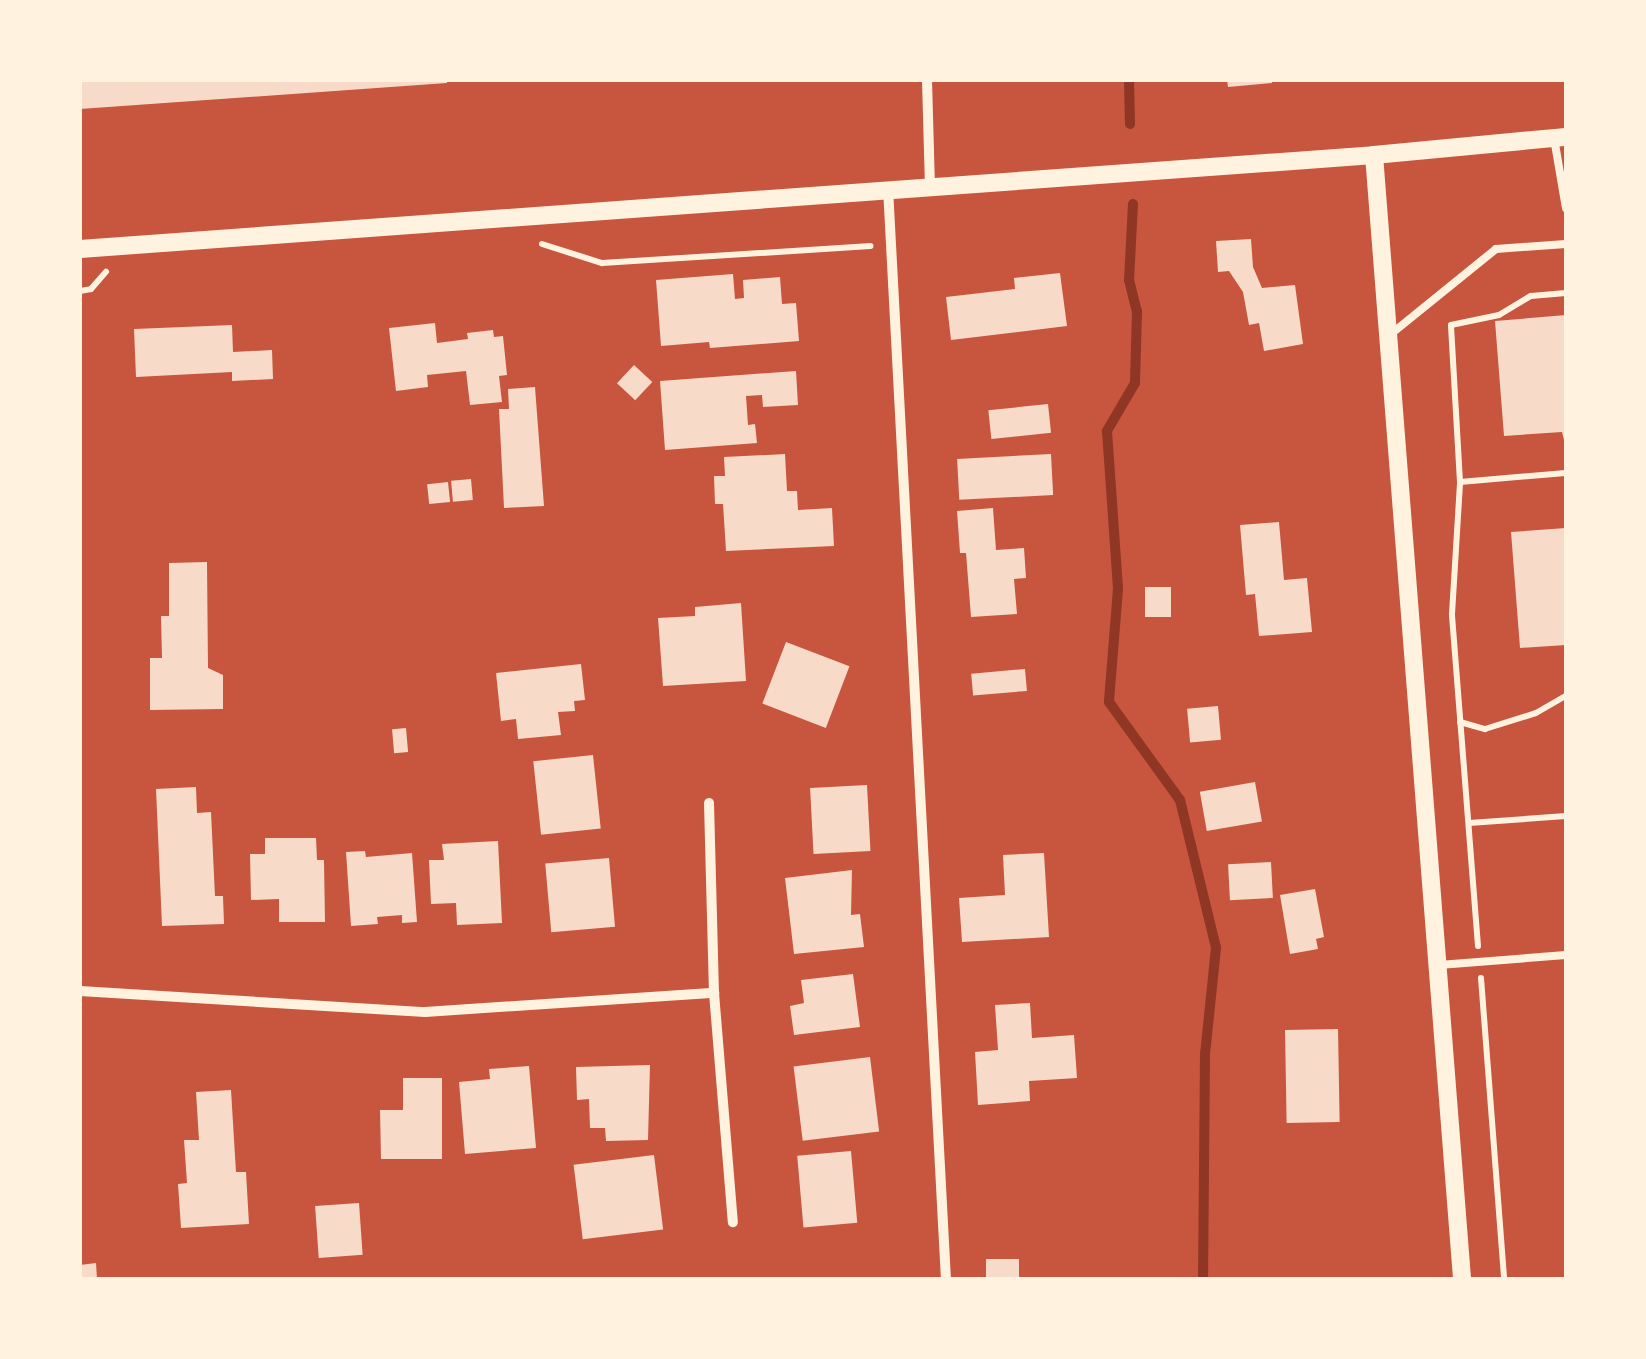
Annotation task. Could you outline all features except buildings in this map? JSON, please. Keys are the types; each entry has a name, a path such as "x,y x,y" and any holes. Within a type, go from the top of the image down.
{"street":[{"path":"927,80 930,186"},
{"path":"80,248 1374,155 1560,138"},
{"path":"1374,155 1462,1279"},
{"path":"888,188 946,1279"},
{"path":"709,804 714,993 733,1222"},
{"path":"80,991 425,1012 714,993"}],"lane":[{"path":"1560,138 1566,208"},
{"path":"1388,337 1496,249 1566,244"},
{"path":"1439,964 1566,955"}],"path":[{"path":"534,244 552,243 602,263 891,244"},
{"path":"80,291 91,289 106,271 119,270"},
{"path":"1504,1279 1452,614 1460,482 1451,325 1499,314 1531,296 1566,293"},
{"path":"1460,482 1566,473"},
{"path":"1460,722 1486,729 1536,713 1566,696"},
{"path":"1469,823 1566,816"}],"waterway":[{"path":"1129,80 1130,124"},
{"path":"1133,204 1129,280 1137,311 1135,383 1107,431 1118,589 1109,702 1180,800 1216,948 1205,1054 1203,1279"}]}
